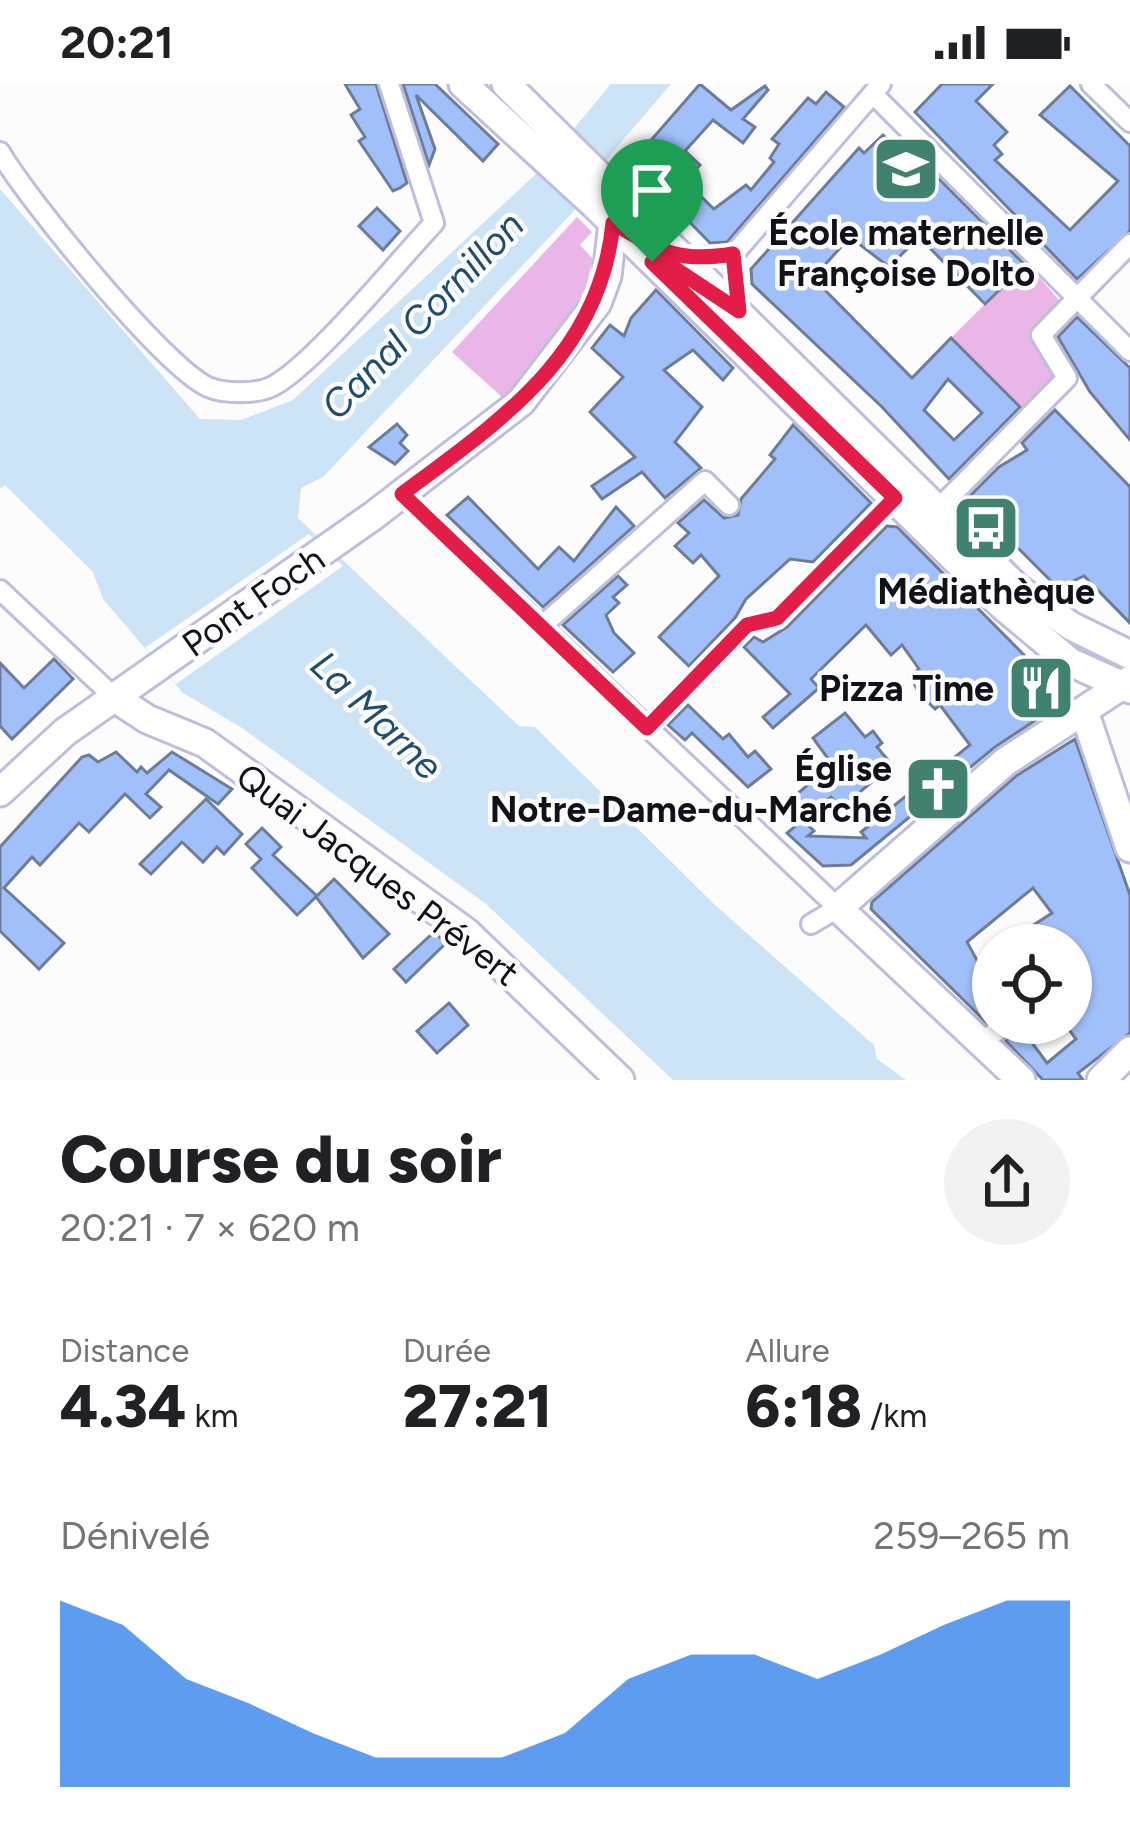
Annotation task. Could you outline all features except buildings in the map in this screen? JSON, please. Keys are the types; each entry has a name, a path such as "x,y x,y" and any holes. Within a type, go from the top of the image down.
{"main road":[{"path":"463,84 540,137 607,204 652,262 1047,645 1127,685 1005,762 838,908 972,1032"},
{"path":"506,84 540,137"},
{"path":"597,303 609,257 607,204"},
{"path":"607,204 688,260 1018,589 1071,626 1130,655"},
{"path":"597,303 627,269 652,262"},
{"name":"Pont Foch","path":"0,792 65,733 373,516 521,402 597,303"},
{"name":"Quai Jacques Prévert","path":"115,698 148,719 205,743 478,941 620,1080"},
{"path":"1085,714 1130,848"},
{"path":"985,1044 1021,1080"},
{"path":"1101,1080 1130,1051"}],"street":[{"path":"0,152 20,185 170,358 208,387 234,392 270,388 303,362 434,223 388,84"},
{"path":"1091,84 1130,122"},
{"path":"688,260 733,254 877,89 1130,350"},
{"path":"938,509 1067,378 1041,335 1130,244"},
{"path":"733,254 739,311"},
{"path":"652,262 674,268 739,311"},
{"path":"543,625 705,481 729,505"},
{"path":"402,494 838,908 811,924"},
{"path":"647,728 747,625 777,618 895,498"},
{"path":"0,590 115,698"}],"shaded area":[{"path":"577,217 592,232 580,245 593,259 585,290 560,329 503,398 452,352"},
{"path":"1026,263 1061,302 1033,331 1058,375 1024,410 951,338"}],"water":[{"path":"611,84 671,84 611,154 572,213 323,477 301,488 298,518 519,726 535,727 715,905 874,1045 877,1059 906,1080 673,1080 486,904 242,728 183,693 103,599 93,572 5,485 0,489 0,189 200,419 241,420 293,400 537,173"}],"pier":[{"path":"309,534 343,566 176,684 145,648"}],"place":[{"name":"École maternelle Françoise Dolto","path":"906,169"},
{"name":"Médiathèque","path":"986,528"},
{"name":"Pizza Time","path":"1041,688"},
{"name":"Église Notre-Dame-du-Marché","path":"938,789"}],"route":[{"path":"613,223 660,251 688,260 733,254 739,311 674,268 652,262 895,498 777,618 747,625 647,728 402,494 499,421 536,386 597,303 607,276 613,223"}],"water label":[{"name":"Canal Cornillon","path":"422,315"},
{"name":"La Marne","path":"377,715"}]}
